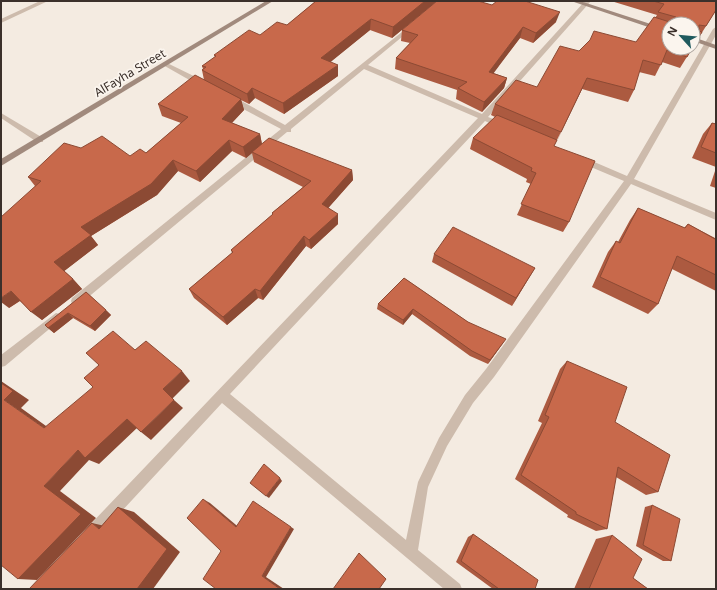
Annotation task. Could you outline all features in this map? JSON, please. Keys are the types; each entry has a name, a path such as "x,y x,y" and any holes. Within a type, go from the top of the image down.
{"street":[{"path":"1,21 45,1"},
{"name":"AlFayha Street","path":"1,163 270,1"},
{"path":"574,1 586,3 661,29"},
{"path":"83,543 484,118 586,3"},
{"path":"1,362 288,130 419,21"},
{"path":"411,553 422,486 443,442 469,399 490,373 629,180 711,45 716,29"},
{"path":"701,42 711,45"},
{"path":"165,64 213,89"},
{"path":"364,66 513,130"},
{"path":"226,97 288,130"},
{"path":"1,115 40,140"},
{"path":"571,155 716,217"},
{"path":"222,395 455,589"}],"building":[{"path":"316,1 425,1 393,27 371,19 321,58 338,65 283,103 252,88 247,94 202,70 206,67 202,66 216,56 214,55 249,30 260,35 277,22 287,25"},
{"path":"437,1 478,1 492,5 497,1 525,1 560,12 536,33 523,27 489,72 507,78 484,102 458,88 467,82 396,58 418,35 402,30"},
{"path":"653,1 716,1 716,10 706,26 701,25 701,16 672,16 658,12 664,4"},
{"path":"654,17 661,19 661,56 665,56 661,65 643,60 634,90 587,78 561,132 495,104 516,80 537,87 560,46 579,51 590,40 594,31 636,42"},
{"path":"195,75 241,99 222,119 260,134 243,147 229,140 196,171 173,160 151,184 81,227 91,235 54,262 73,279 31,312 11,291 1,298 1,217 41,181 28,177 64,143 81,148 102,136 130,156 140,149 146,153 188,117 158,104"},
{"path":"497,115 557,140 554,146 595,161 569,222 521,204 536,173 531,171 532,168 473,138"},
{"path":"712,123 716,124 716,153 701,147"},
{"path":"269,138 352,170 322,204 338,214 309,240 304,236 260,291 255,289 223,317 189,289 233,252 231,250 273,214 272,213 311,181 252,152"},
{"path":"638,208 685,228 688,224 715,239 716,237 716,275 677,256 658,304 600,277 616,241 620,243"},
{"path":"453,227 535,268 516,298 434,254"},
{"path":"404,278 468,322 506,339 490,360 472,351 413,309 403,320 378,304"},
{"path":"86,292 106,310 90,326 68,313 48,328 45,325"},
{"path":"113,331 135,350 146,341 182,371 163,389 174,400 141,432 127,419 85,458 78,450 44,486 81,514 18,579 1,565 1,383 13,391 4,400 44,428 93,387 84,378 99,365 86,353"},
{"path":"567,361 627,387 615,422 670,455 658,492 618,467 607,529 576,514 576,512 521,475 549,417 545,415"},
{"path":"264,464 280,478 266,496 250,483"},
{"path":"203,499 236,527 253,501 291,527 262,576 280,589 216,589 203,579 221,551 187,518"},
{"path":"652,505 680,519 671,561 643,545"},
{"path":"118,507 167,549 137,589 29,589 92,523 99,529"},
{"path":"473,534 538,580 535,589 499,589 461,561"},
{"path":"612,535 642,559 633,578 648,589 589,589"},
{"path":"359,553 386,579 379,589 333,589"}]}
